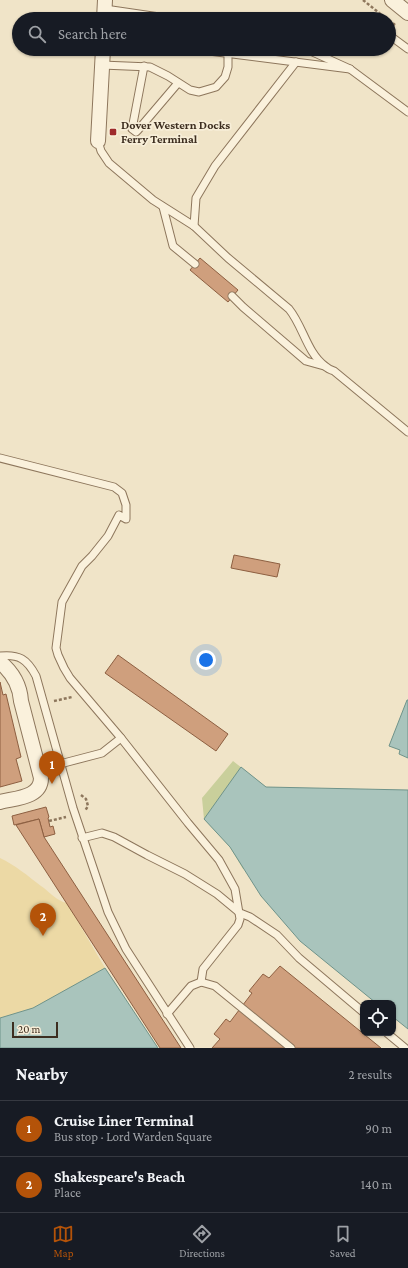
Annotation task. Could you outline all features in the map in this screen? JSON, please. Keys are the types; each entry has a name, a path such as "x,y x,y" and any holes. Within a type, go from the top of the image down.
{"street":[{"path":"392,0 408,12"},
{"path":"98,141 102,56"},
{"path":"0,662 10,672 20,690 21,701 41,778 41,784 33,794 0,802"}],"lane":[{"path":"104,9 125,12"},
{"path":"396,40 408,49"},
{"path":"102,65 150,67 190,90 199,92 216,86 225,77 228,67 228,56"},
{"path":"259,56 350,69"},
{"path":"321,56 350,69 408,112"},
{"path":"194,226 196,198 215,166 296,62"},
{"path":"144,66 132,129 134,131 136,132 138,130 178,83"},
{"path":"98,141 101,151 110,163 153,200 194,226 228,258 289,309 296,319 309,345 325,366"},
{"path":"163,207 174,246 195,264"},
{"path":"232,296 306,361 325,366 334,371 408,432"},
{"path":"0,458 114,487 122,493 126,504 126,519 119,516 108,536 82,566 71,584 62,602 56,648 59,659 66,672 219,860 235,888 240,919 238,924 203,970 201,982"},
{"path":"0,656 10,655 25,660 31,666 36,676 82,838 112,922 126,949 190,1048"},
{"path":"60,764 102,754 121,738"},
{"path":"82,838 102,833 114,837 185,874 217,894 240,913 250,917 277,935 299,958 360,1009"},
{"path":"167,1014 191,986 201,982 215,986 291,1048"},
{"path":"390,1036 404,1048"}],"path":[{"path":"363,0 378,12"},
{"path":"43,703 75,696"}],"green space":[{"path":"233,761 266,787 280,788 243,869 230,847 204,819 202,798"}],"sand":[{"path":"0,858 21,871 56,898 67,903 105,968 137,1017 0,1048"}],"water":[{"path":"407,700 408,758 399,754 400,750 389,746"},
{"path":"241,767 266,787 408,790 408,1029 396,1019 396,1000 372,1000 300,941 261,896 230,847 204,819"},
{"path":"105,968 158,1048 0,1048 0,1018 33,1008"}],"building":[{"path":"200,258 238,290 228,302 190,270"},
{"path":"234,555 280,564 277,577 231,568"},
{"path":"118,655 228,734 216,751 105,673"},
{"path":"0,682 3,695 6,694 21,757 16,759 22,781 0,787"},
{"path":"46,807 50,827 53,826 55,834 44,837 39,819 14,825 12,816"},
{"path":"39,819 44,837 181,1048 160,1048 16,825"},
{"path":"280,966 360,1031 360,1036 366,1036 381,1048 212,1048 220,1039 214,1034 226,1019 230,1022 252,993 249,991 263,974 269,978"}],"place":[{"name":"Dover Western Docks Ferry Terminal","path":"113,132"},
{"name":"Cruise Liner Terminal","path":"52,784"},
{"name":"Shakespeare's Beach","path":"43,936"}]}
